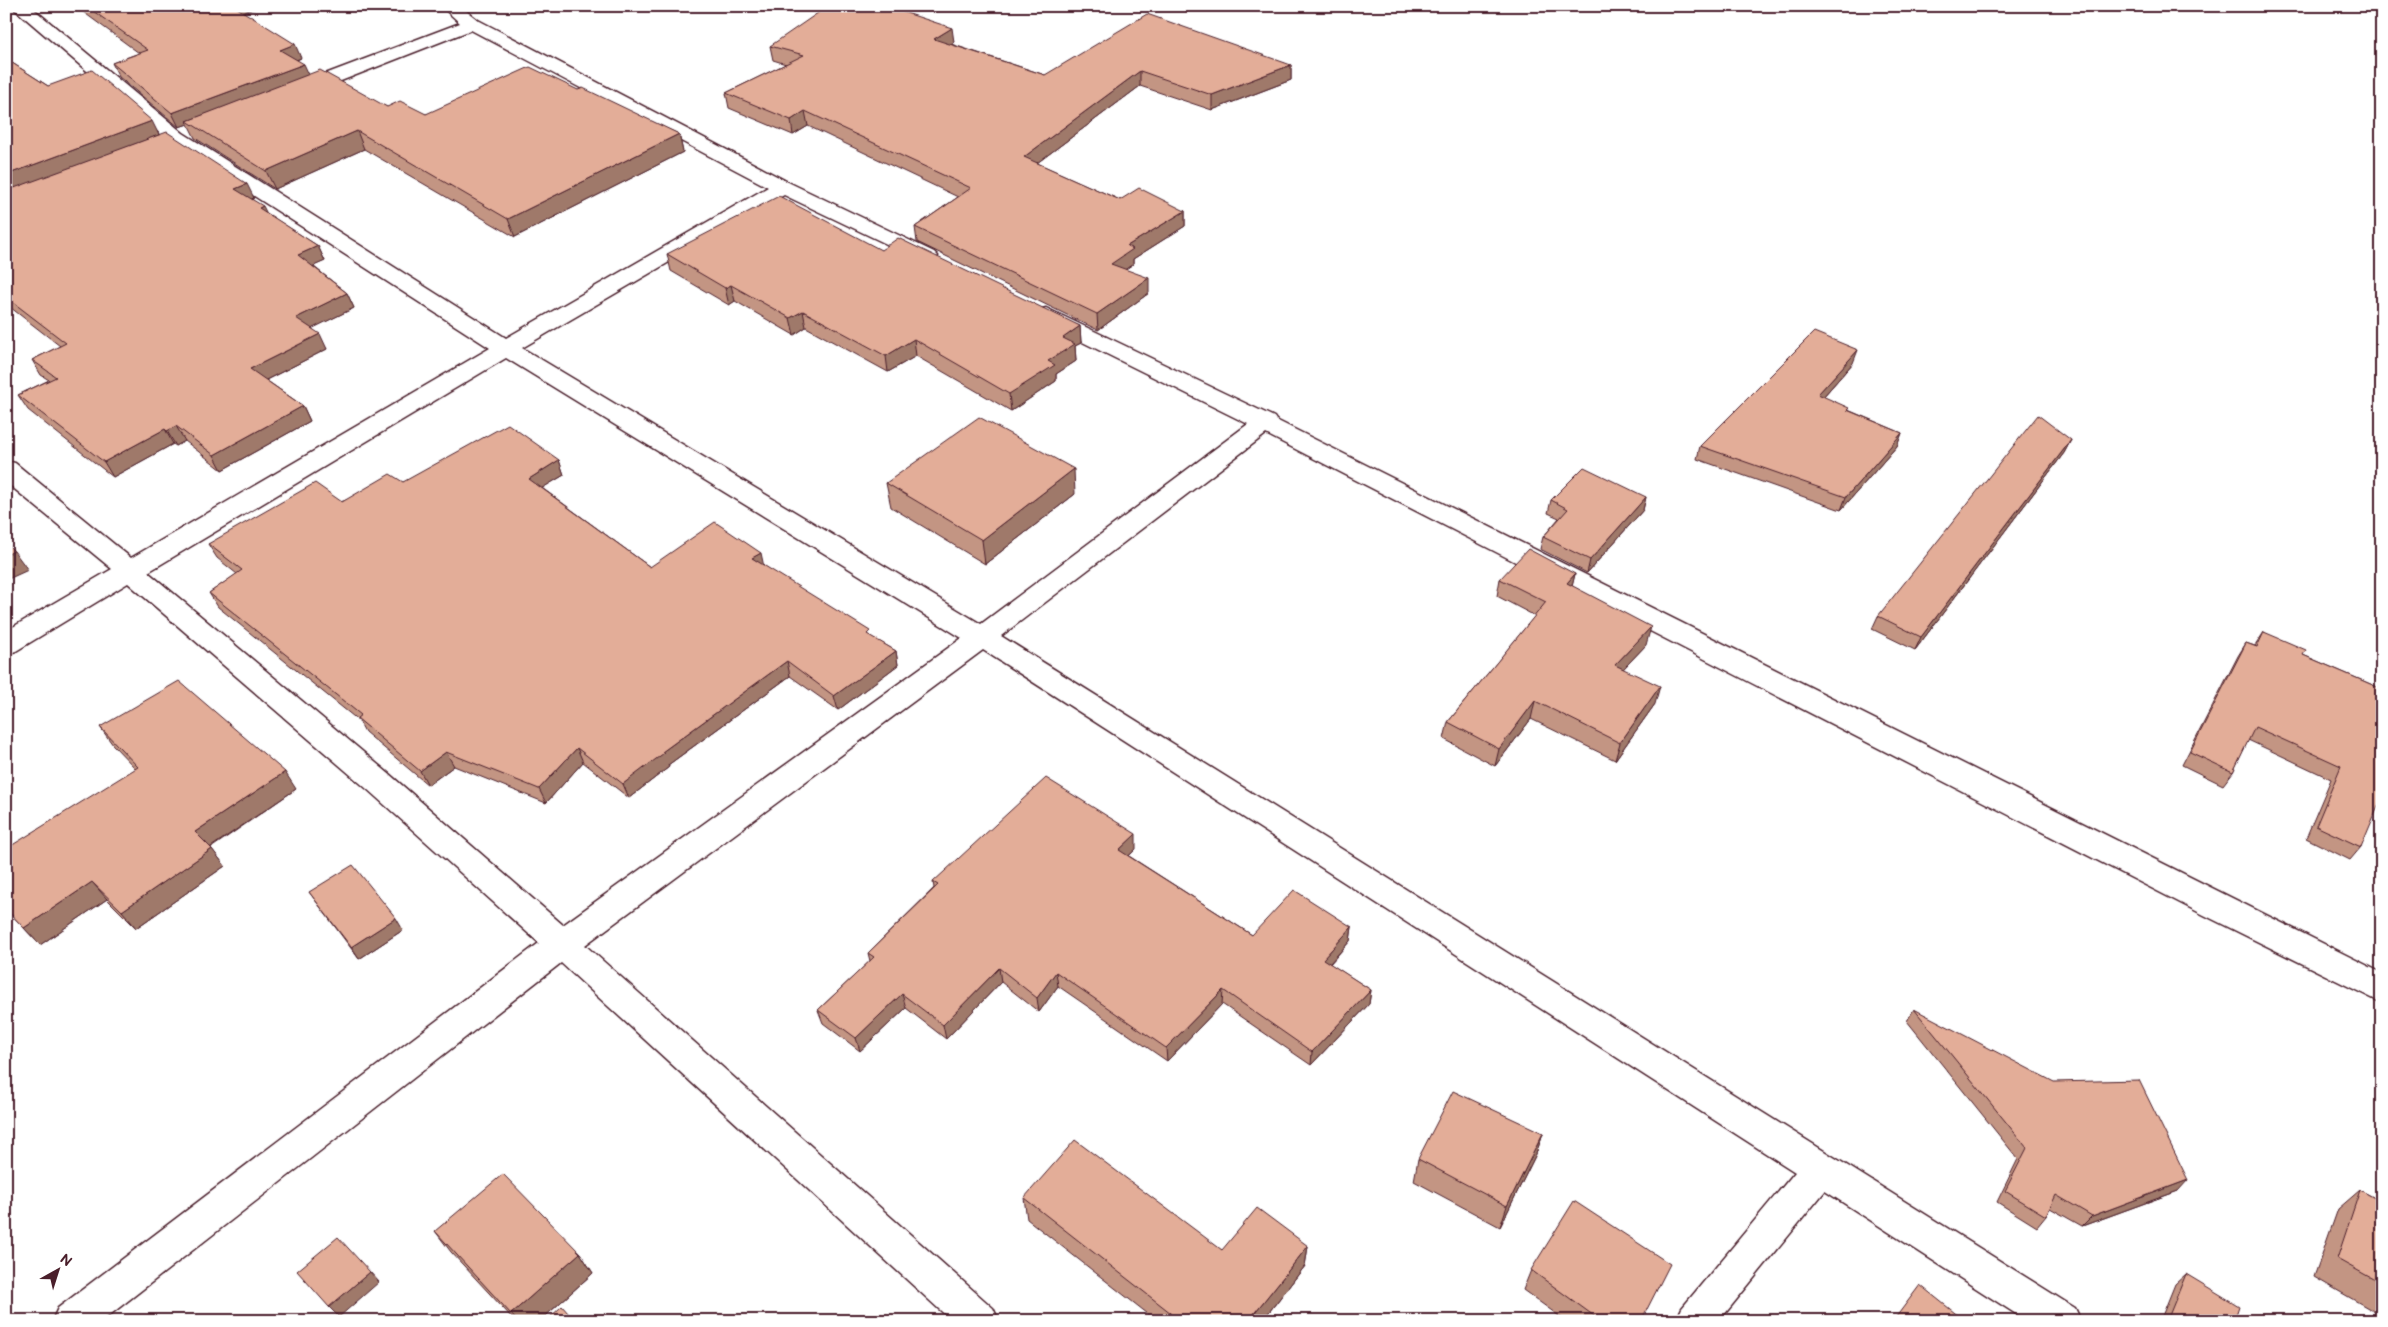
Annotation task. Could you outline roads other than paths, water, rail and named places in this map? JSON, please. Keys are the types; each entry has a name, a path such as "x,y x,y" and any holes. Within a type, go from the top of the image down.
{"street":[{"path":"19,6 176,137 506,348 982,637 2062,1321"},
{"path":"449,6 472,24 783,187 945,265"},
{"path":"278,98 472,24"},
{"path":"6,644 506,348 783,187"},
{"path":"1025,304 1266,422 2080,839 2382,989"},
{"path":"71,1321 562,943 982,637 1266,422"},
{"path":"6,469 132,571 562,943 980,1321"},
{"path":"1695,1321 1820,1169"}],"waterway":[{"path":"2343,6 2382,9"}]}
